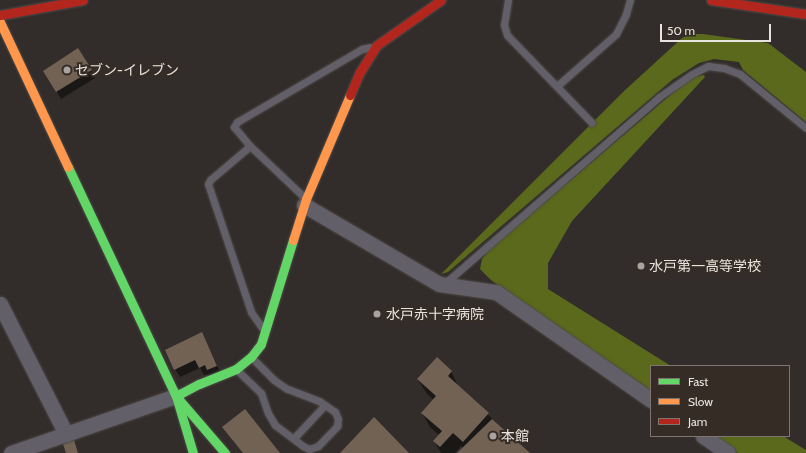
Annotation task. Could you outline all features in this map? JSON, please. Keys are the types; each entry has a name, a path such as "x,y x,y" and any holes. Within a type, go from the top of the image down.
{"street":[{"path":"0,15 83,0"},
{"path":"11,453 176,396 199,384 236,369 251,357 261,344 265,334 305,202 360,72 377,45 441,0"},
{"path":"711,0 806,14"},
{"path":"0,22 176,396 193,453"},
{"path":"305,202 439,284 496,292 650,399"},
{"path":"0,304 66,434"},
{"path":"176,396 225,453"},
{"path":"704,437 728,453"}],"lane":[{"path":"508,0 504,25 507,35 592,123"},
{"path":"557,86 616,34 626,14 630,0"},
{"path":"305,202 250,146 234,127 237,122 362,49 377,45"},
{"path":"444,285 660,97 692,74 708,66 724,68 740,74 806,128"},
{"path":"250,146 210,180 208,184 251,312 265,334"},
{"path":"236,369 261,392 268,413 276,425 309,449 318,446 337,426 338,419 335,412 319,401 287,389 274,380 251,357"},
{"path":"294,438 325,405"}],"green space":[{"path":"691,34 703,34 768,43 806,72 806,122 743,70 739,62 714,59 699,63 672,80 448,272 441,274 623,92 682,38"},
{"path":"704,75 705,77 572,221 548,263 548,289 669,365 650,365 650,391 491,280 480,269 482,259 490,249 688,80"},
{"path":"715,437 785,437 806,450 806,453 738,453"}],"building":[{"name":"セブン-イレブン","path":"78,48 92,70 56,92 43,71"},
{"path":"202,332 217,366 207,370 205,365 199,368 195,360 174,370 165,350"},
{"path":"437,357 452,371 448,376 489,413 463,442 453,433 440,447 433,441 442,431 421,413 436,396 417,379"},
{"path":"245,409 280,453 243,453 222,427"},
{"path":"374,417 409,453 340,453"},
{"name":"本館","path":"492,419 530,453 457,453"},
{"path":"74,440 78,453 66,453 63,444"}],"traffic: fast":[{"path":"68,167 176,396 193,453"},
{"path":"225,453 176,396 199,384 236,369 251,357 261,344 293,240"}],"traffic: slow":[{"path":"0,22 68,167"},
{"path":"293,240 306,199 350,95"}],"traffic: jam":[{"path":"0,15 83,0"},
{"path":"350,95 360,72 377,45 441,0"},
{"path":"711,0 806,14"}],"place":[{"name":"セブン-イレブン","path":"67,70"},
{"name":"水戸第一高等学校","path":"641,266"},
{"name":"水戸赤十字病院","path":"377,314"},
{"name":"本館","path":"493,436"}]}
